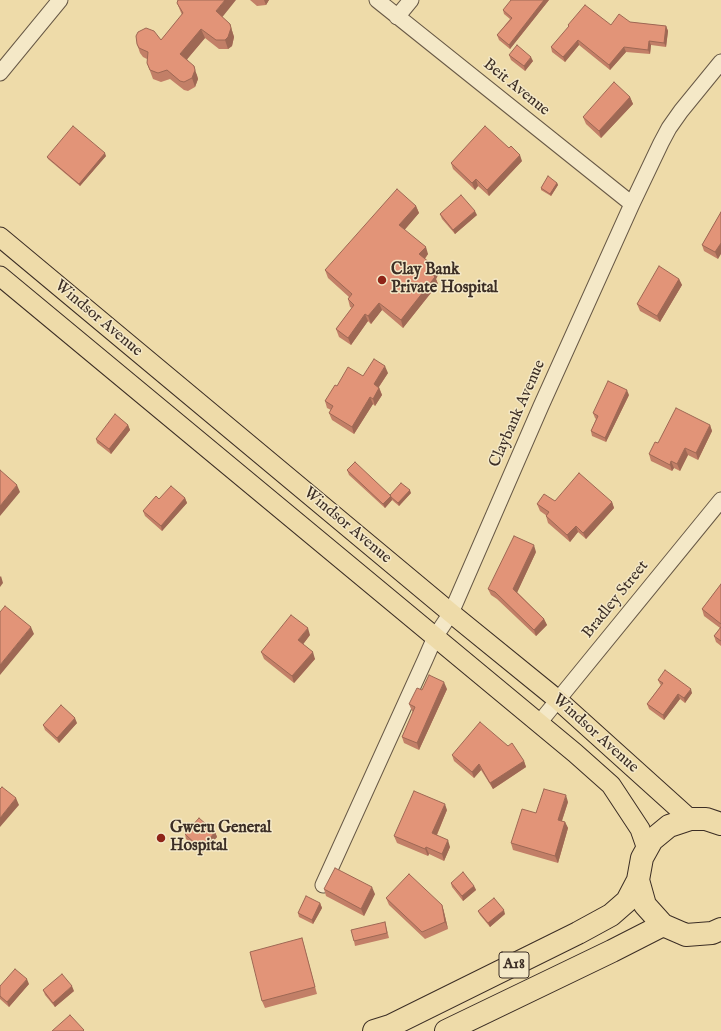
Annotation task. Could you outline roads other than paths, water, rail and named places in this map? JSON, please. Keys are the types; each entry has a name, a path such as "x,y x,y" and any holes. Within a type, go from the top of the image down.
{"highway":[{"name":"A18","path":"385,1029 578,934 611,916 627,901 638,880 642,858 652,840 669,826 690,819 706,819 721,824"},
{"name":"A18","path":"638,880 645,905 662,925 686,935 718,934"},
{"name":"A18","path":"446,1031 662,925"}],"main road":[{"name":"Windsor Avenue","path":"0,237 451,613 558,700 690,819"},
{"name":"Windsor Avenue","path":"0,276 539,723 611,785 640,829 647,848"}],"street":[{"path":"0,73 60,0"},
{"name":"Beit Avenue","path":"377,0 632,204"},
{"path":"397,17 411,0"},
{"name":"Claybank Avenue","path":"323,885 435,637 451,613 541,406 632,204 669,128 680,110 721,62"},
{"name":"Bradley Street","path":"539,723 721,500"}],"place":[{"name":"Clay Bank Private Hospital","path":"382,280"},
{"name":"Gweru General Hospital","path":"161,838"}]}
